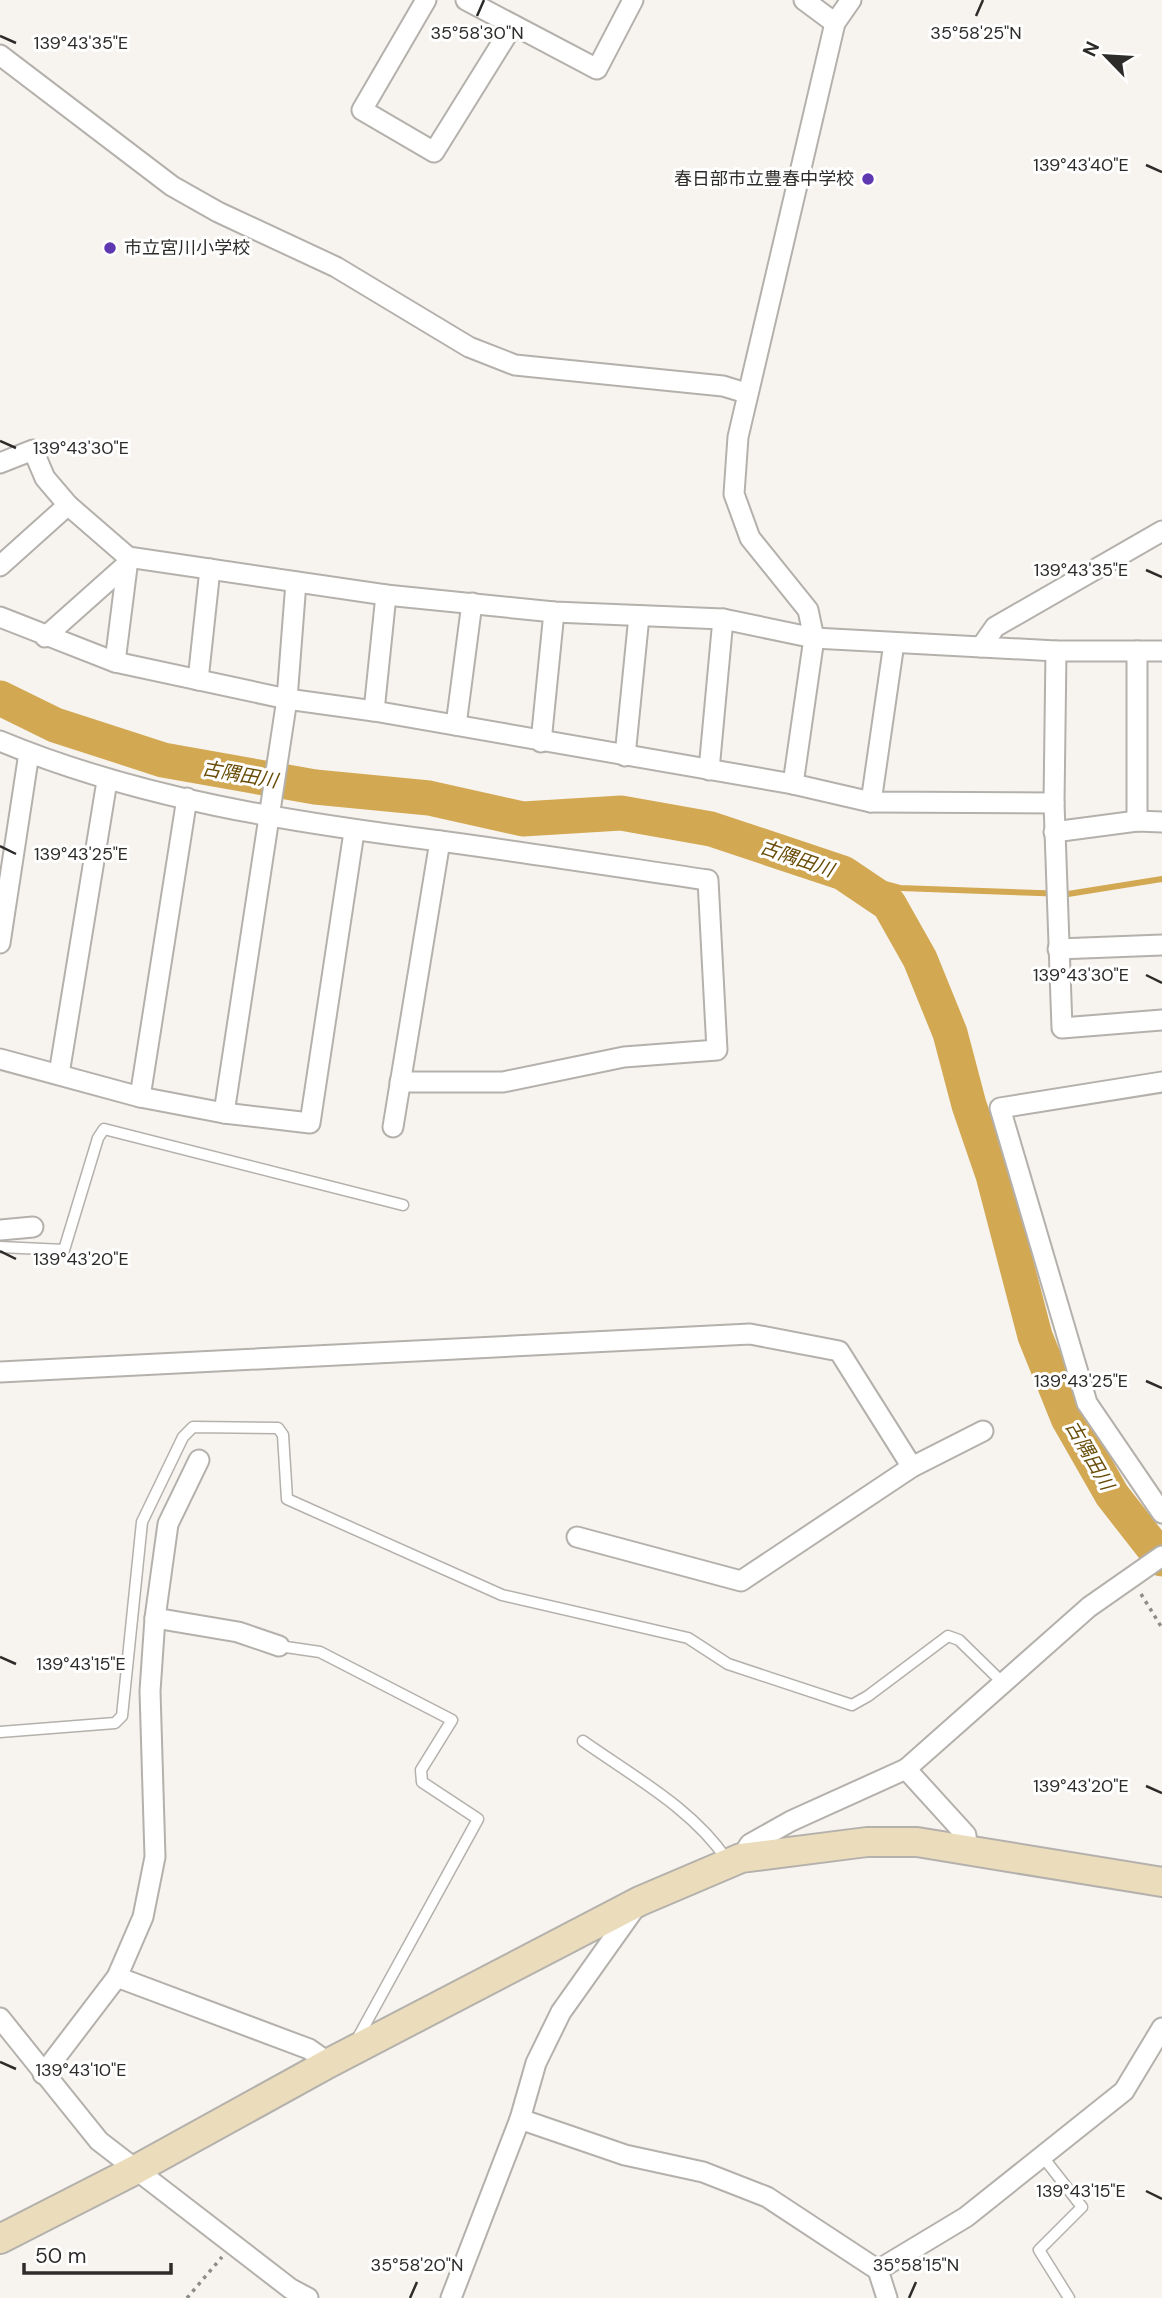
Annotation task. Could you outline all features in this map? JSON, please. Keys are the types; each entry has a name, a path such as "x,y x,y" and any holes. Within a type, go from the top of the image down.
{"street":[{"path":"426,0 362,110 434,152 513,24"},
{"path":"471,1 597,69 633,0"},
{"path":"804,0 835,23"},
{"path":"793,784 814,638 808,610 750,538 734,494 738,437 835,23 851,0"},
{"path":"0,55 172,186 218,212 336,267 470,347 515,365 723,386 747,393"},
{"path":"0,463 33,450 45,478 68,505 128,560 210,569 386,595 554,612 723,620 814,638 1056,651 1162,651"},
{"path":"0,566 68,505"},
{"path":"981,647 995,627 1162,531"},
{"path":"45,637 128,560"},
{"path":"115,662 128,560"},
{"path":"198,680 210,569"},
{"path":"224,1113 287,699 296,582"},
{"path":"374,710 386,595"},
{"path":"456,725 472,603"},
{"path":"541,741 554,612"},
{"path":"625,756 639,616"},
{"path":"0,617 45,637 115,662 287,699 374,710 793,784 871,802 1054,803"},
{"path":"709,770 723,620"},
{"path":"871,802 894,643"},
{"path":"1056,651 1054,831 1062,1028 1162,1020"},
{"path":"1137,821 1138,651"},
{"path":"0,741 107,781 187,798 270,811 354,832 440,841 708,880 717,1050 624,1057 503,1082 400,1082"},
{"path":"0,943 29,753"},
{"path":"60,1074 107,781"},
{"path":"140,1097 187,798"},
{"path":"1054,831 1137,821 1162,822"},
{"path":"0,1059 140,1097 224,1113 310,1123 354,832"},
{"path":"393,1127 440,841"},
{"path":"1058,949 1162,945"},
{"path":"1162,1082 1000,1108 1087,1403 1162,1513"},
{"path":"0,1230 33,1227"},
{"path":"0,1372 750,1334 839,1351 912,1466"},
{"path":"577,1537 741,1581 912,1466 983,1431"},
{"path":"43,2074 117,1977 143,1917 155,1857 150,1691 155,1618 168,1524 199,1460"},
{"path":"735,1860 750,1844 791,1821 906,1769 1089,1607 1162,1556"},
{"path":"155,1618 239,1632 279,1646"},
{"path":"906,1769 966,1835 967,1849"},
{"path":"0,2239 135,2170 341,2057 639,1901 735,1860 867,1842 917,1842 1162,1882"},
{"path":"451,2298 520,2119 536,2063 561,2012 639,1901"},
{"path":"117,1977 309,2049 341,2057"},
{"path":"0,2018 99,2141 308,2298"},
{"path":"878,2270 966,2217 1124,2091 1162,2028"},
{"path":"520,2119 625,2155 703,2172 768,2197 878,2270 887,2298"}],"lane":[{"path":"0,1247 64,1250 98,1138 104,1129 403,1205"},
{"path":"0,1732 115,1723 122,1716 142,1522 183,1437 193,1427 278,1428 283,1435 287,1499 502,1595 688,1638 728,1664 852,1705 948,1636 959,1640 1003,1683"},
{"path":"279,1646 320,1652 452,1720 421,1770 422,1782 478,1819 356,2036 341,2057"},
{"path":"583,1741 679,1808 735,1860"},
{"path":"1042,2157 1082,2207 1039,2250 1069,2298"}],"path":[{"path":"1130,1577 1162,1628"},
{"path":"187,2298 233,2244"}],"waterway":[{"name":"古隅田川","path":"0,698 55,725 163,760 315,787 429,798 523,819 621,813 711,829 843,873 889,904 920,959 950,1033 969,1105 993,1175 1035,1336 1068,1418 1112,1495 1162,1559"},
{"path":"843,873 900,888 1068,894 1162,879"}],"place":[{"name":"春日部市立豊春中学校","path":"868,179"},
{"name":"市立宮川小学校","path":"110,248"}]}
